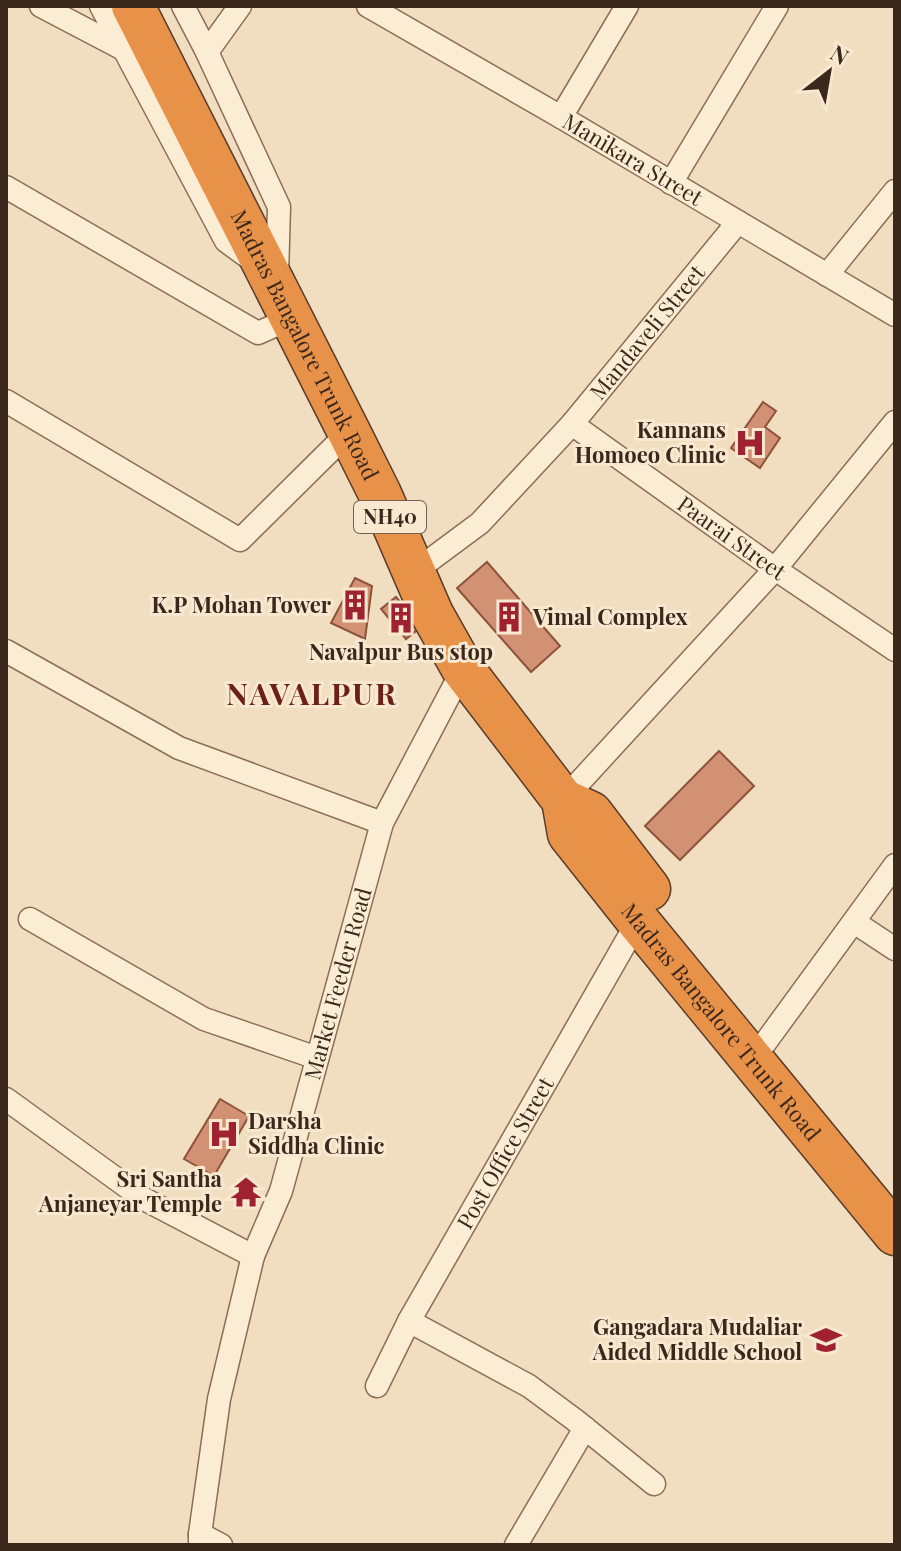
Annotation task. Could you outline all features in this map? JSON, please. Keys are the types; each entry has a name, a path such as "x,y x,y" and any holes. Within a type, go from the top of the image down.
{"highway":[{"name":"Madras Bangalore Trunk Road","path":"133,6 380,494 432,614 463,669 563,800 569,834 638,921 895,1195"},
{"name":"Madras Bangalore Trunk Road","path":"563,800 591,813 758,1051 895,1234"}],"street":[{"path":"41,6 125,50"},
{"path":"101,6 226,241 279,294"},
{"path":"6,187 258,333 279,294 279,207 183,6"},
{"path":"207,52 240,6"},
{"name":"Manikara Street","path":"368,6 895,315"},
{"path":"561,117 627,6"},
{"path":"671,183 777,6"},
{"path":"827,275 895,191"},
{"name":"Mandaveli Street","path":"414,572 480,523 572,424 738,222"},
{"path":"6,401 240,540 349,432"},
{"path":"563,800 775,569 895,422"},
{"name":"Paarai Street","path":"572,424 775,569 895,650"},
{"path":"6,651 179,748 382,823"},
{"name":"Market Feeder Road","path":"200,1539 219,1399 253,1256 281,1191 382,823 463,669"},
{"path":"758,1051 895,865"},
{"path":"30,919 204,1019 317,1058"},
{"name":"Post Office Street","path":"377,1386 409,1321 638,921"},
{"path":"854,922 895,949"},
{"path":"6,1099 144,1199 253,1256"},
{"path":"409,1321 529,1386 654,1484"},
{"path":"516,1545 585,1428"},
{"path":"200,1539 221,1545"}],"building":[{"path":"763,402 776,411 765,427 780,438 760,468 731,448"},
{"name":"Vimal Complex","path":"487,562 560,646 531,672 457,588"},
{"name":"K.P Mohan Tower","path":"355,578 372,586 365,639 331,623"},
{"name":"Navalpur Bus stop","path":"396,597 421,627 406,639 381,609"},
{"path":"719,751 754,786 680,860 645,826"},
{"path":"220,1099 249,1116 214,1176 184,1159"}],"place":[{"name":"Kannans Homoeo Clinic","path":"750,443"},
{"name":"K.P Mohan Tower","path":"355,605"},
{"name":"Vimal Complex","path":"509,617"},
{"name":"Navalpur Bus stop","path":"401,618"},
{"name":"Darsha Siddha Clinic","path":"224,1134"},
{"name":"Sri Santha Anjaneyar Temple","path":"246,1192"},
{"name":"Gangadara Mudaliar Aided Middle School","path":"826,1340"}],"district":[{"name":"NAVALPUR","path":"312,695"}]}
